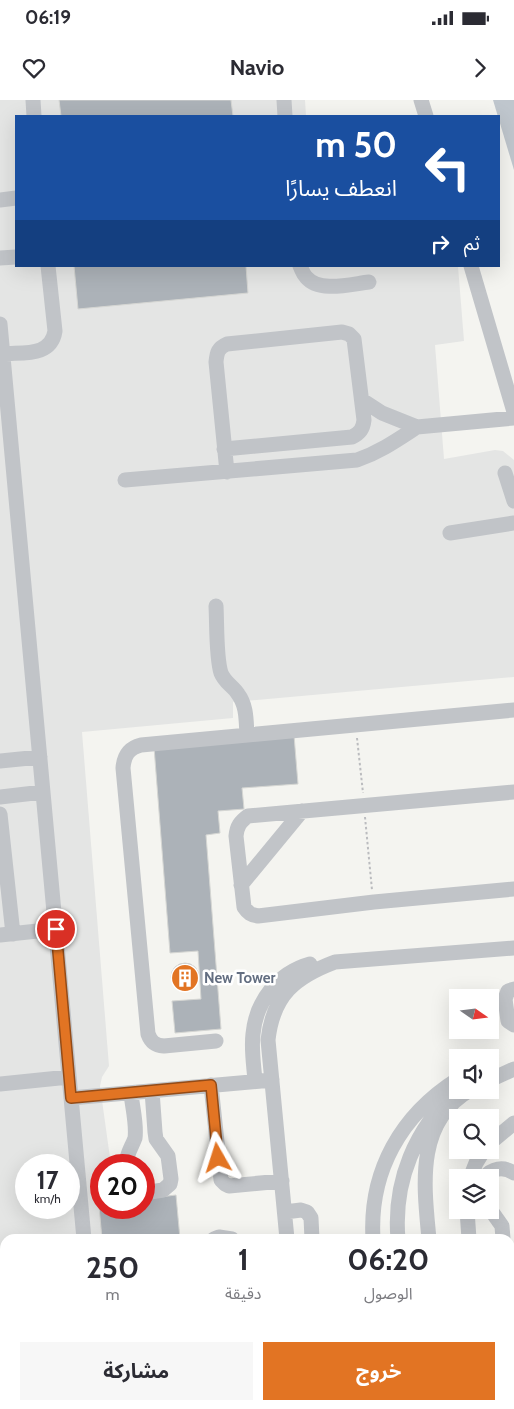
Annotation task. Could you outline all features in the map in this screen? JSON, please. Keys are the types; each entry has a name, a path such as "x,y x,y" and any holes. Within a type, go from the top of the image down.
{"street":[{"path":"33,100 34,115"},
{"path":"284,100 285,115"},
{"path":"422,100 426,115"},
{"path":"0,200 15,198"},
{"path":"0,258 15,257"},
{"path":"3,354 40,351 48,347 54,340 55,331 48,267"},
{"path":"301,267 306,277 315,284 327,286 369,282"},
{"path":"471,267 514,412"},
{"path":"0,324 3,354 3,390 40,757 84,1234"},
{"path":"224,449 352,437 359,433 363,427 362,400 354,339 349,334 342,332 226,344 220,348 216,354 216,362 224,449 227,472"},
{"path":"362,400 382,413 417,427 514,418"},
{"path":"125,480 357,460 373,455 388,447 417,427"},
{"path":"505,473 514,501"},
{"path":"450,533 514,524"},
{"path":"216,606 220,671 228,684 239,694 243,701 246,711 247,736"},
{"path":"216,1041 164,1046 156,1045 151,1041 148,1034 123,768 124,760 128,753 134,747 141,745 514,710"},
{"path":"0,761 40,757"},
{"path":"0,797 43,792"},
{"path":"514,792 248,816 237,827 236,836 244,907 248,913 258,916 374,902 514,889"},
{"path":"241,885 302,811"},
{"path":"0,814 7,934 56,929"},
{"path":"255,1081 252,1036 257,1016 266,997 278,981 298,968 319,962 514,948"},
{"path":"287,1234 268,1040 272,1016 277,1004 301,977 335,962"},
{"path":"514,989 508,991 505,998 508,1021 514,1025"},
{"path":"0,1084 69,1077"},
{"path":"71,1098 272,1080"},
{"path":"211,1085 221,1180 229,1186 282,1181"},
{"path":"373,1234 374,1208 385,1162 408,1122 424,1104 449,1085"},
{"path":"152,1091 156,1139 168,1156 170,1184 163,1190 155,1191"},
{"path":"127,1154 134,1140 135,1132 131,1093"},
{"path":"398,1234 398,1202 406,1165 423,1130 451,1099"},
{"path":"429,1234 424,1188 425,1162 432,1135 447,1104 455,1099"},
{"path":"499,1136 514,1123"},
{"path":"134,1140 156,1139"},
{"path":"499,1169 509,1169 514,1173"},
{"path":"285,1212 301,1210 308,1212 312,1234"},
{"path":"468,1219 469,1234"},
{"path":"498,1219 502,1234"}],"shaded area":[{"path":"0,100 305,100 306,115 15,115 15,267 458,267 464,341 435,345 444,459 495,450 503,451 514,460 514,677 233,702 233,718 82,732 109,1066 102,1077 100,1086 109,1154 90,1154 90,1219 155,1219 155,1198 176,1195 180,1234 0,1234"},
{"path":"493,100 514,100 514,170 500,123 500,115 498,115"}],"building":[{"path":"59,100 231,100 233,115 61,115"},
{"path":"74,267 246,267 248,293 78,309"},
{"path":"294,735 298,784 242,788 244,809 218,811 220,833 206,835 221,1029 175,1033 172,1001 201,999 198,951 170,953 154,747"},
{"name":"New Tower","path":"185,963 195,967 199,977 195,987 185,991 175,987 171,977 175,967"},
{"path":"176,1195 180,1234 102,1234 100,1219 155,1219 155,1198"}],"place":[{"name":"New Tower","path":"185,978"}],"route":[{"path":"56,929 71,1098 211,1085 218,1158"}]}
